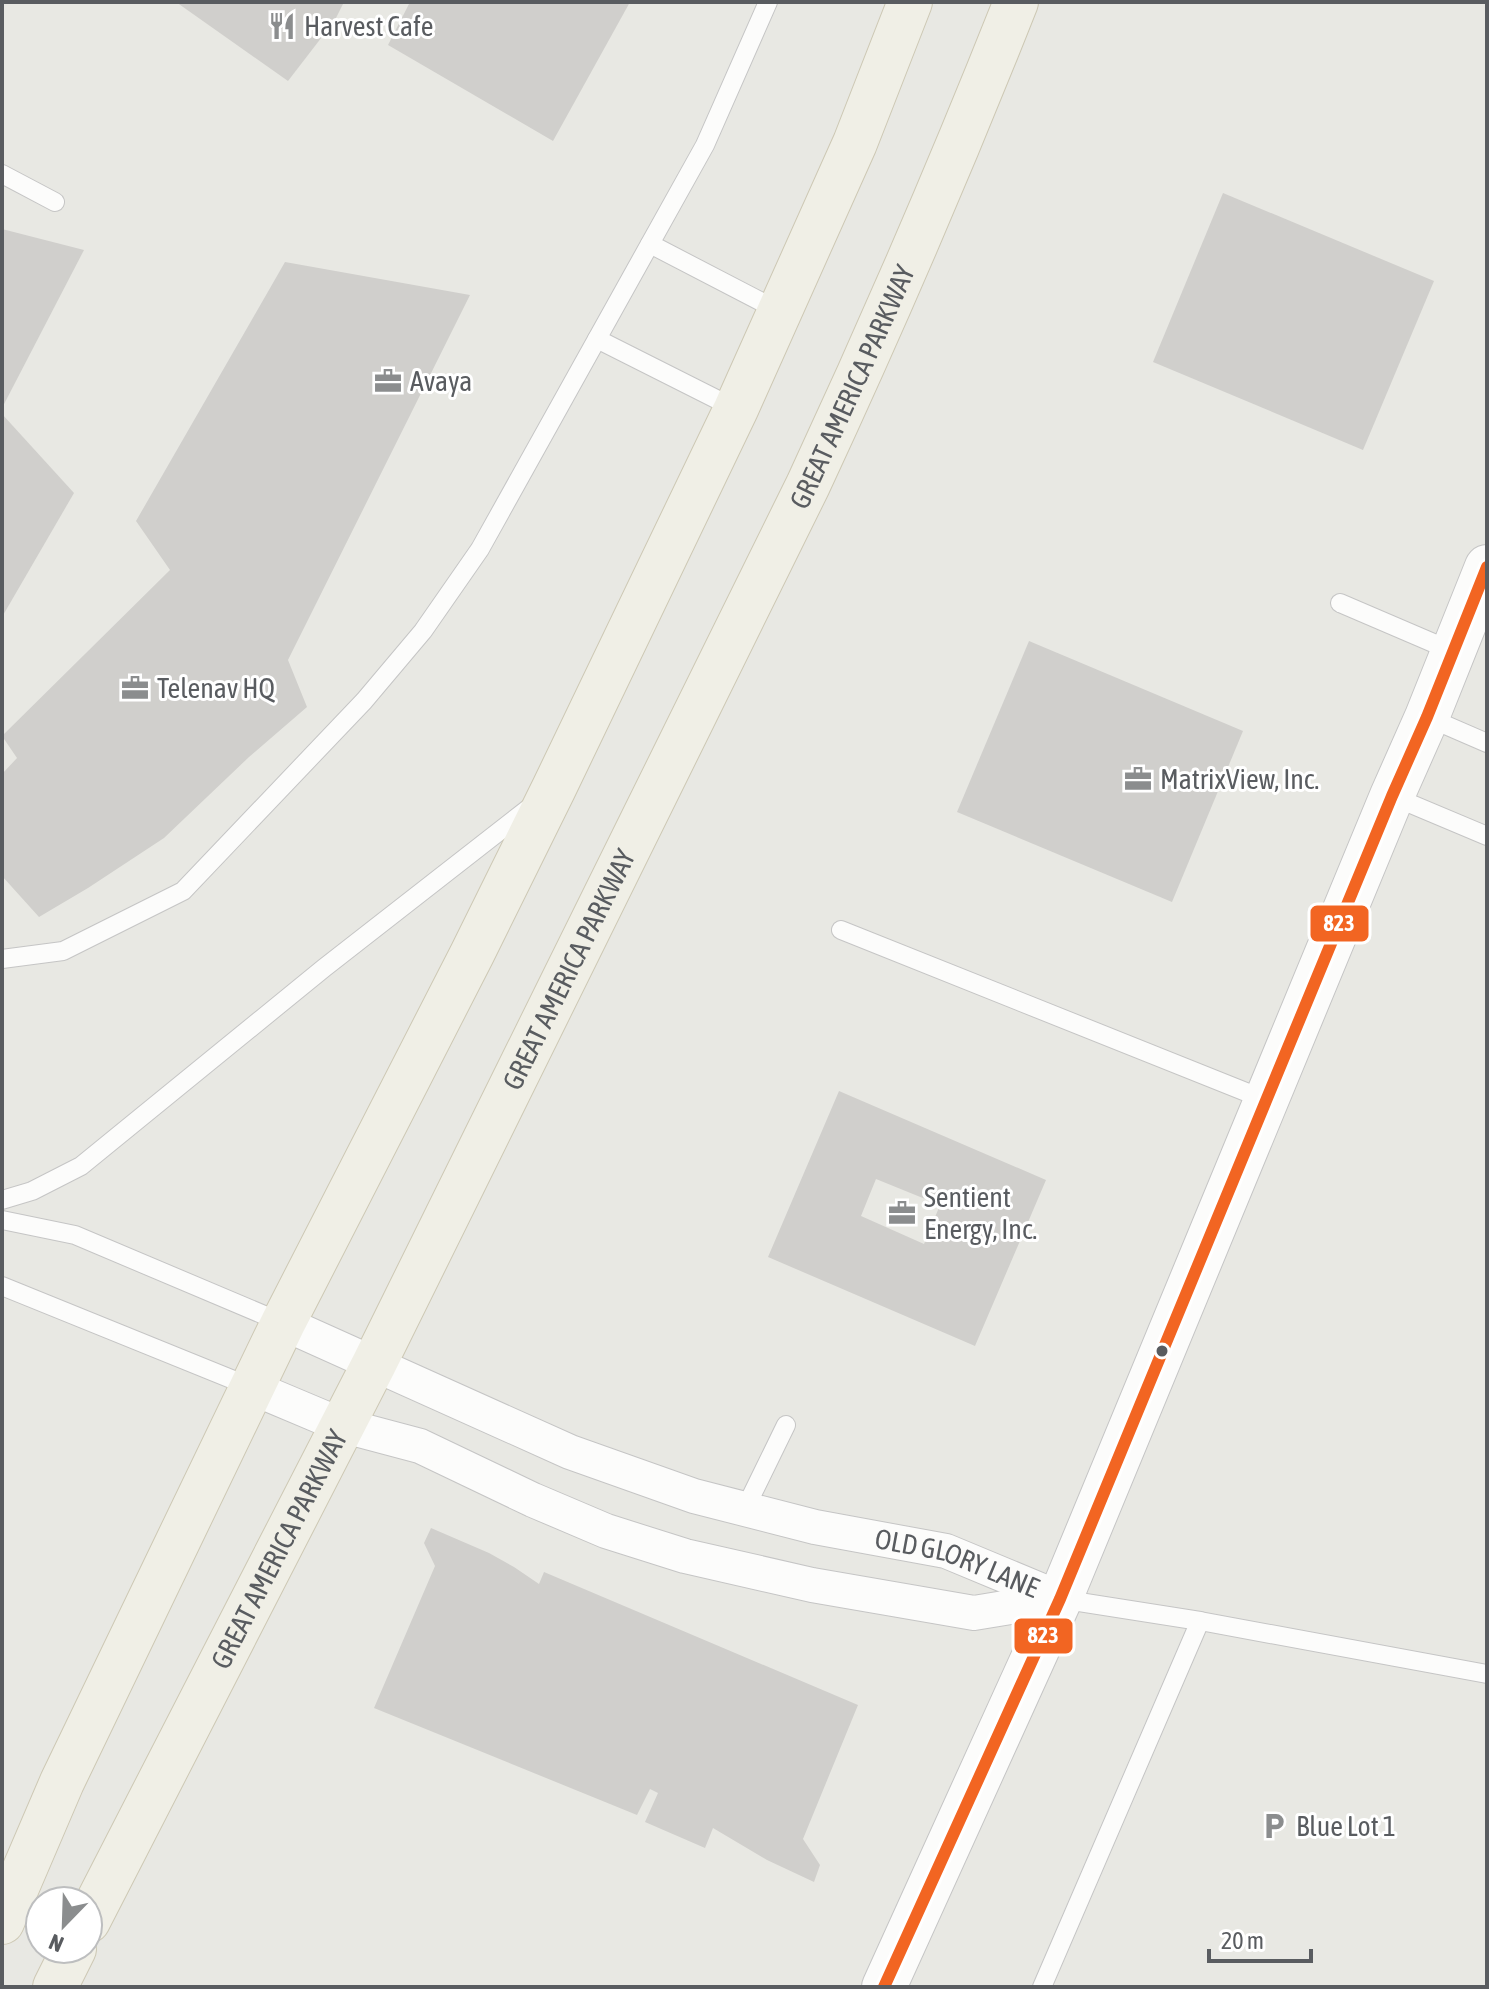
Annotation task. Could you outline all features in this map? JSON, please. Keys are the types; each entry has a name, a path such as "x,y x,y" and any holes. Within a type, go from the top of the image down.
{"main road":[{"path":"2,1922 62,1782 283,1323 472,954 736,409 855,143 910,2"},
{"name":"GREAT AMERICA PARKWAY","path":"104,1890 374,1364 808,485 872,348 961,141 1016,2"},
{"path":"55,1987 66,1965"}],"street":[{"path":"884,1987 1060,1599 1487,567"},
{"name":"OLD GLORY LANE","path":"283,1323 570,1452 694,1496 815,1527 946,1551 1060,1599"},
{"name":"OLD GLORY LANE","path":"253,1388 341,1425 420,1446 592,1525 685,1556 812,1585 974,1613 1060,1599"}],"lane":[{"path":"2,959 63,951 183,891 364,701 423,631 480,549 705,145 768,2"},
{"path":"2,174 55,202"},
{"path":"650,244 781,312"},
{"path":"597,339 736,409"},
{"path":"1340,603 1452,651"},
{"path":"1427,717 1487,743"},
{"path":"2,1200 32,1191 81,1166 324,968 554,788"},
{"path":"1392,796 1487,836"},
{"path":"841,930 1266,1100"},
{"path":"2,1220 75,1235 283,1323"},
{"path":"2,1286 253,1388"},
{"path":"745,1509 786,1425"},
{"path":"1060,1599 1200,1621 1487,1674"},
{"path":"1042,1987 1200,1621"}],"building":[{"path":"176,2 344,2 335,20 288,81"},
{"path":"410,2 630,2 553,141 388,45"},
{"path":"1223,193 1434,281 1363,450 1153,362"},
{"path":"2,229 84,250 2,408"},
{"path":"285,262 470,295 288,660 307,707 164,838 39,917 2,876 2,774 17,758 2,736 170,570 136,521"},
{"path":"2,414 74,493 2,617"},
{"path":"1029,641 1243,731 1172,902 957,812"},
{"path":"839,1091 1046,1180 975,1346 768,1257","holes":["876,1179 940,1205 924,1244 861,1216"]},
{"path":"431,1528 489,1553 539,1584 544,1572 858,1705 803,1839 820,1865 814,1882 767,1860 713,1828 705,1848 645,1822 658,1793 650,1789 637,1815 374,1708 435,1566 424,1543"}],"transit line":[{"name":"823","path":"884,1987 1060,1599 1487,567"}],"place":[{"name":"Harvest Cafe","path":"282,26"},
{"name":"Avaya","path":"388,381"},
{"name":"Telenav HQ","path":"135,688"},
{"name":"MatrixView, Inc.","path":"1138,779"},
{"name":"Sentient Energy, Inc.","path":"902,1213"},
{"name":"Blue Lot 1","path":"1274,1826"}]}
